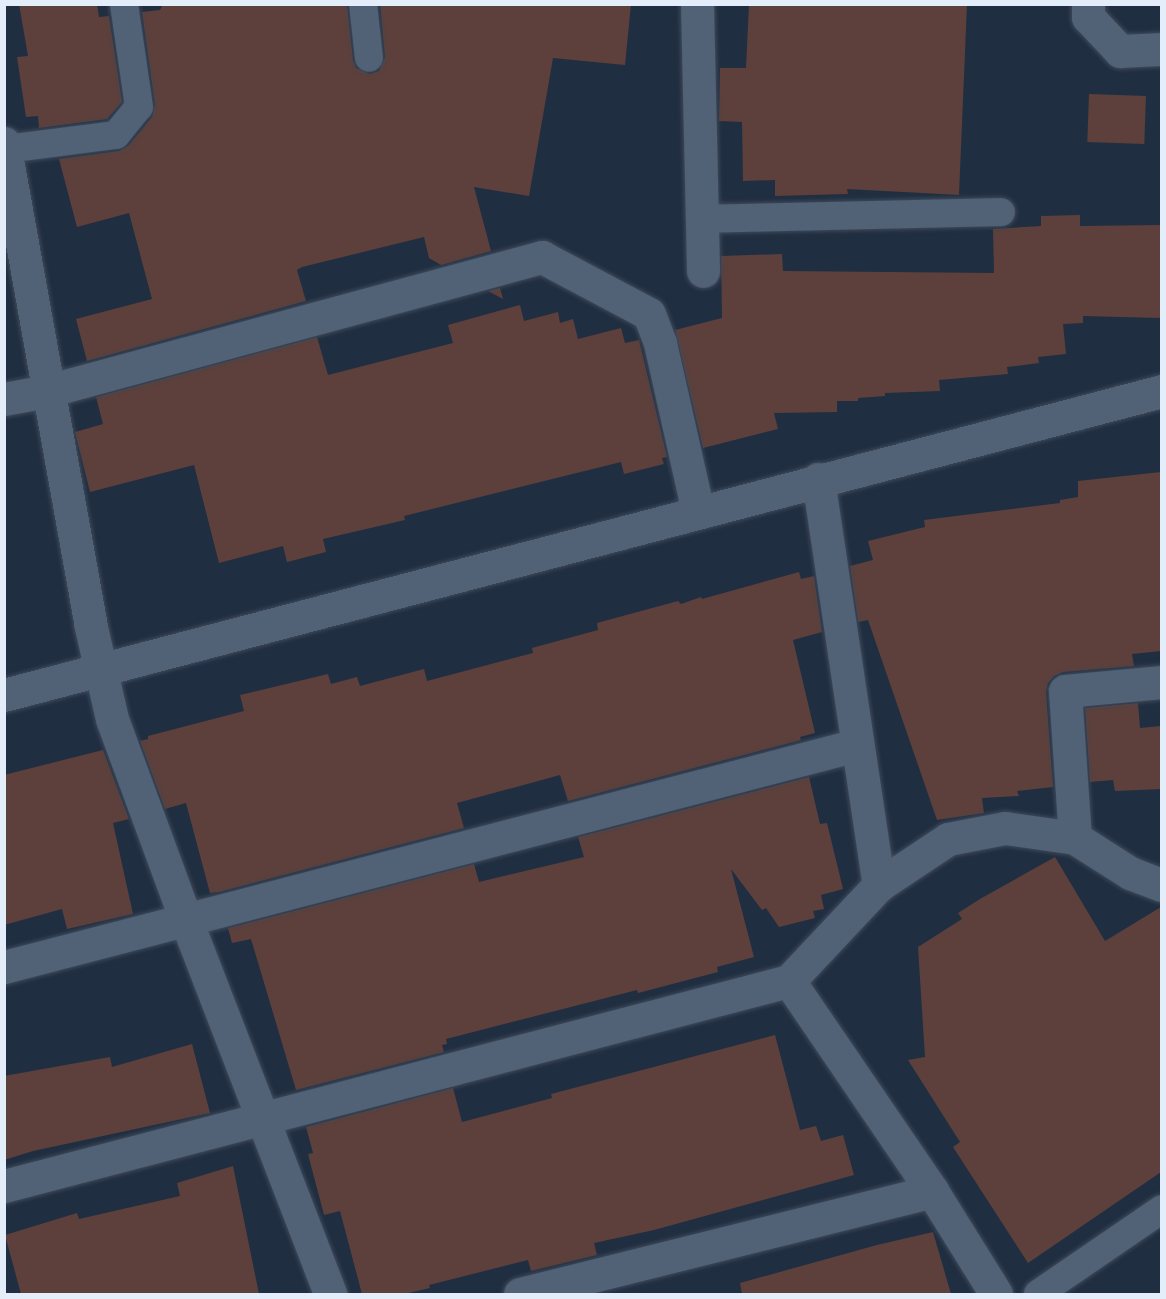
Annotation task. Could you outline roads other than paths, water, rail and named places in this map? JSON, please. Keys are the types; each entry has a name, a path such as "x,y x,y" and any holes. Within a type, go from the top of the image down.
{"street":[{"path":"697,4 700,219 703,271"},
{"path":"1088,4 1088,17 1120,51 1161,49"},
{"path":"6,156 99,669 112,719 261,1118 330,1294"},
{"path":"4,399 47,391 542,257 649,314 660,343 698,511"},
{"path":"4,695 818,479 1161,391"},
{"path":"818,479 879,885"},
{"path":"1075,837 1065,691 1161,682"},
{"path":"4,967 857,745"},
{"path":"4,1186 789,981 879,885 948,838 1005,828 1075,837 1130,873 1161,885"},
{"path":"789,981 932,1191 996,1294"},
{"path":"520,1294 932,1191"}],"lane":[{"path":"6,156 116,135 139,107 124,4"},
{"path":"363,4 369,57"},
{"path":"700,219 1001,212"},
{"path":"1038,1294 1161,1209"}]}
